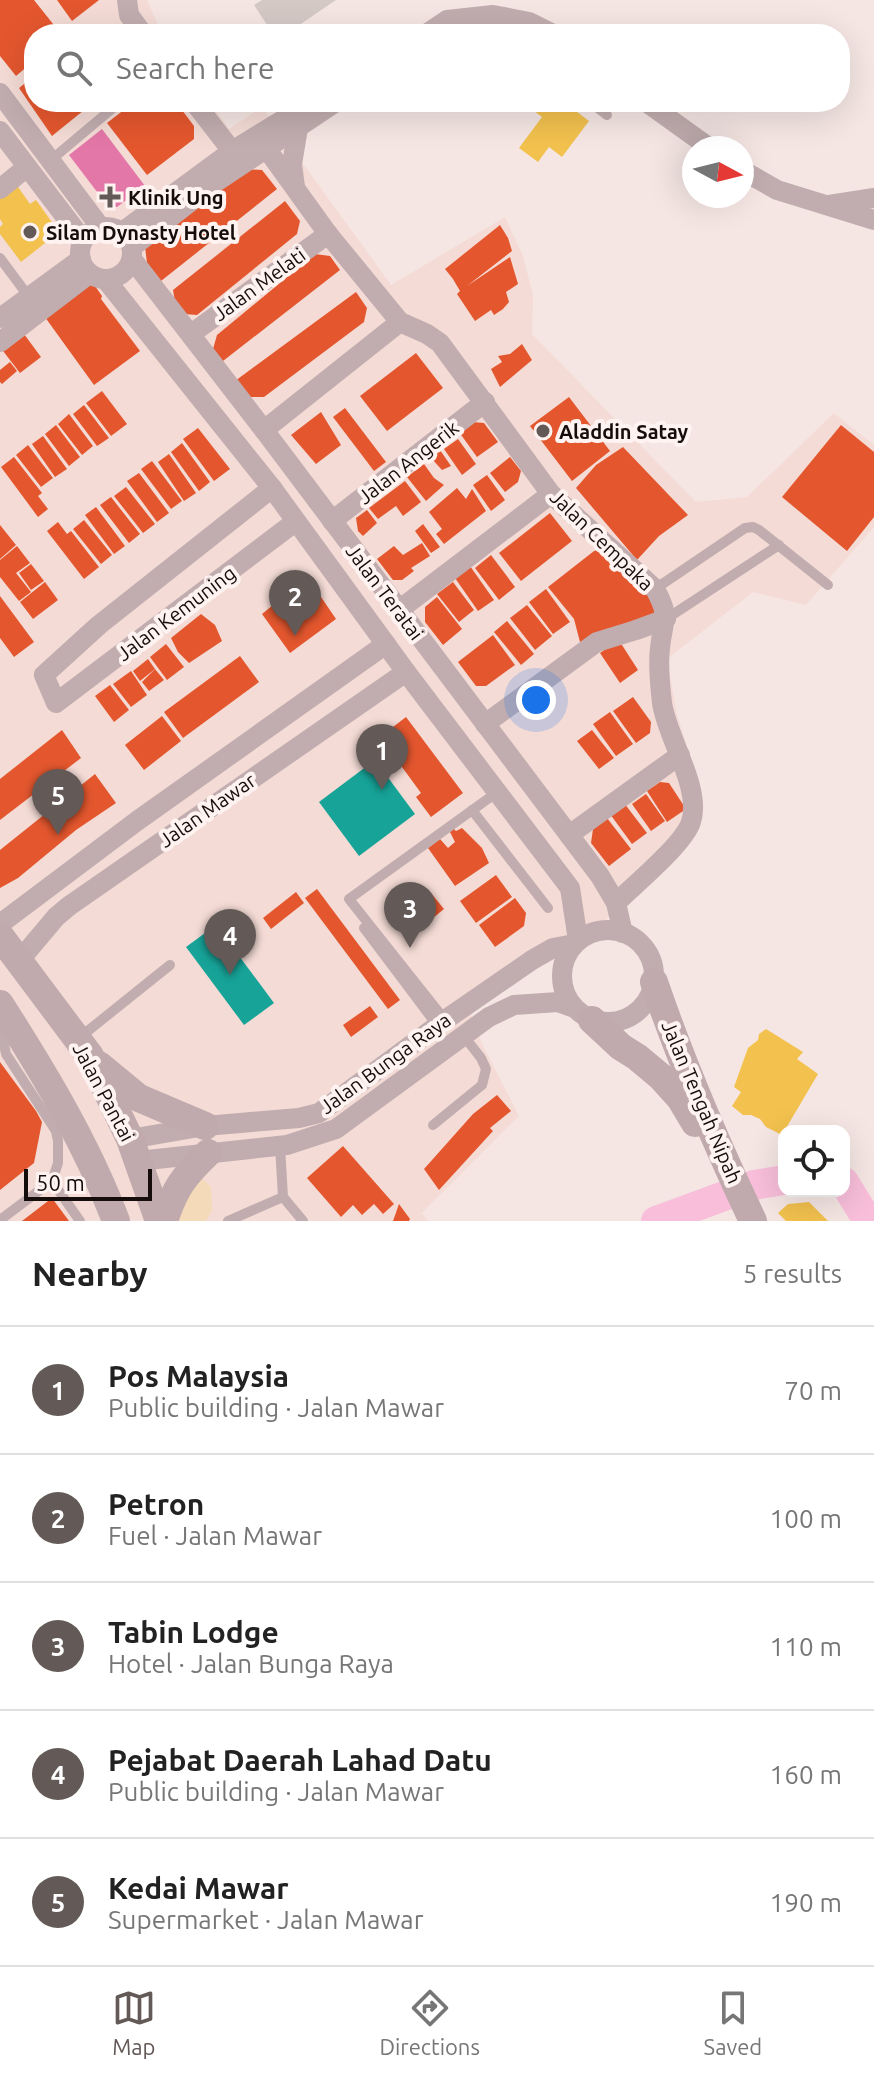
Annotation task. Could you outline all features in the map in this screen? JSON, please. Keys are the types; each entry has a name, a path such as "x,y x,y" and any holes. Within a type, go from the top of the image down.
{"street":[{"path":"127,0 129,15 136,24"},
{"path":"441,24 447,20 493,15 533,24"},
{"path":"0,93 101,228"},
{"path":"202,112 232,151"},
{"path":"90,263 115,279 123,274 129,246 232,151 296,112"},
{"path":"129,246 213,184 321,112"},
{"path":"660,112 693,136"},
{"path":"295,188 292,164 298,128"},
{"name":"Jalan Teratai","path":"0,131 90,263 272,488 496,793 570,888 576,942"},
{"name":"Jalan Cempaka","path":"266,148 328,234 400,322 440,343 551,494 655,589 665,607 666,619 659,650 662,706 693,801 692,819 686,835 616,903"},
{"path":"0,189 27,167"},
{"path":"754,177 777,190 874,220"},
{"path":"825,205 874,198"},
{"path":"0,342 90,263 94,230 108,227 129,246"},
{"name":"Jalan Melati","path":"191,334 328,234"},
{"name":"Jalan Teratai","path":"129,246 191,334 600,876 616,903 623,933"},
{"path":"0,318 29,297 90,263"},
{"path":"264,430 400,322"},
{"name":"Jalan Angerik","path":"332,521 485,402"},
{"path":"189,601 168,570 272,488"},
{"path":"399,610 551,494"},
{"name":"Jalan Kemuning","path":"168,570 99,625 44,675 56,703 295,522"},
{"path":"485,724 597,642 666,619"},
{"name":"Jalan Mawar","path":"0,924 137,821 386,644"},
{"path":"346,673 356,669 371,674 373,686 369,697"},
{"name":"Jalan Mawar","path":"19,961 69,906 406,672"},
{"path":"569,835 680,755"},
{"path":"608,930 623,933 641,944 652,962 654,982 651,993 638,1012 617,1022 606,1023 582,1014 565,993 562,973 563,963 576,942 593,932 608,930"},
{"name":"Jalan Pantai","path":"0,936 83,1048 134,1150 162,1221"},
{"name":"Jalan Bunga Raya","path":"134,1150 206,1140 319,1113 441,1022 532,960 553,948 576,942"},
{"name":"Jalan Tengah Nipah","path":"654,982 716,1154 748,1221"},
{"name":"Jalan Bunga Raya","path":"206,1140 280,1146 314,1137 336,1129 463,1035 514,1005 558,1002 582,1014"},
{"path":"4,1010 52,1075 90,1140 108,1159 113,1182 130,1221"},
{"path":"4,1010 72,1123 116,1221"},
{"name":"Jalan Tengah Nipah","path":"582,1014 661,1077 680,1098 716,1154"},
{"path":"83,1048 139,1098 206,1140 174,1193 162,1221"},
{"path":"108,1159 115,1149 134,1150"}],"lane":[{"path":"51,160 108,112"},
{"path":"603,112 607,115"},
{"path":"0,258 29,297"},
{"path":"655,589 745,528 753,527 828,585"},
{"path":"666,619 779,545"},
{"path":"441,1022 349,899 496,793"},
{"path":"472,810 548,908"},
{"path":"344,902 441,1022"},
{"path":"83,1048 170,965"},
{"path":"0,1220 52,1181 58,1163 56,1131 3,1051 4,1010"},
{"path":"433,1125 482,1085 486,1069 463,1035"},
{"path":"280,1146 283,1197 303,1221"},
{"path":"52,1181 80,1221"},
{"path":"228,1221 283,1197"}],"shaded area":[{"path":"0,0 147,0 158,24 24,24 24,112 217,112 229,129 254,112 266,112 391,285 505,217 523,256 533,295 532,334 696,502 747,497 834,413 874,445 874,527 806,605 753,592 667,659 677,715 702,793 699,825 660,875 603,922 467,1003 482,1044 519,1116 422,1213 428,1221 0,1221"},
{"path":"195,1172 211,1187 212,1210 206,1221 169,1221"}],"building: Homes":[{"path":"536,112 577,112 589,121 562,157 549,147 538,162 519,148 542,117"},
{"path":"16,184 30,204 36,200 59,232 21,262 0,234 3,224 0,219 0,195"},
{"path":"766,1029 803,1052 797,1059 818,1074 788,1125 778,1125 778,1133 766,1127 760,1119 743,1115 732,1106 741,1092 734,1087 748,1048 758,1040 759,1034"},
{"path":"809,1202 828,1221 786,1221 778,1213 788,1204"}],"building: Shops":[{"path":"0,0 34,0 53,24 24,24 24,69 16,76 0,56"},
{"path":"57,0 99,0 72,21"},
{"path":"36,112 82,112 52,136"},
{"path":"121,112 184,112 194,126 194,139 147,175 107,123"},
{"path":"245,169 262,170 277,189 161,281 147,263 145,247"},
{"path":"285,201 300,221 297,234 197,315 184,314 175,302 173,290"},
{"path":"500,225 512,251 467,286 510,257 518,284 506,292 509,302 503,309 494,315 491,310 475,321 445,269"},
{"path":"315,254 330,256 340,270 223,361 213,349 217,335"},
{"path":"84,281 95,286 101,299 140,351 94,385 42,313"},
{"path":"356,292 367,308 364,322 264,397 247,397 235,381"},
{"path":"21,330 41,357 20,373 0,347"},
{"path":"522,344 532,360 500,387 491,369 502,362 498,356 510,354"},
{"path":"416,353 443,388 387,431 360,396"},
{"path":"10,362 17,371 2,384 0,370"},
{"path":"102,391 127,424 111,436 86,403"},
{"path":"569,397 610,451 572,481 530,426"},
{"path":"84,405 109,438 97,446 73,414"},
{"path":"345,408 386,462 374,471 333,417"},
{"path":"321,412 341,445 316,464 291,435"},
{"path":"69,414 93,446 82,455 58,424"},
{"path":"473,422 484,423 498,442 477,457 459,432"},
{"path":"56,425 80,457 69,466 45,434"},
{"path":"841,425 874,452 874,517 847,551 782,497"},
{"path":"198,428 230,469 214,481 183,439"},
{"path":"43,436 67,469 55,477 32,444"},
{"path":"458,439 476,464 462,475 444,449"},
{"path":"182,443 210,482 199,491 171,452"},
{"path":"28,445 53,478 41,487 16,455"},
{"path":"623,447 688,515 659,536 637,560 576,488 596,465"},
{"path":"440,450 451,466 442,470 432,459"},
{"path":"169,454 196,493 184,501 158,462"},
{"path":"14,457 42,493 38,496 48,509 38,517 1,467"},
{"path":"510,457 521,471 518,482 505,492 490,473"},
{"path":"152,461 182,501 171,509 141,469"},
{"path":"424,464 434,478 444,485 426,501 407,477"},
{"path":"139,473 169,513 157,522 127,481"},
{"path":"487,475 505,500 491,511 473,485"},
{"path":"405,481 421,502 403,516 396,506 378,519 369,508"},
{"path":"126,487 155,524 143,533 114,496"},
{"path":"457,488 466,499 472,489 486,511 444,544 436,534 442,529 429,512"},
{"path":"111,497 140,534 129,543 100,505"},
{"path":"96,507 125,546 114,554 85,515"},
{"path":"367,510 377,523 363,536 358,531 356,518"},
{"path":"550,513 572,541 521,581 499,553"},
{"path":"84,520 112,555 101,564 73,529"},
{"path":"58,522 67,534 71,531 99,567 84,579 47,531"},
{"path":"423,524 440,547 431,553 415,531"},
{"path":"0,525 16,545 0,559"},
{"path":"422,543 430,556 411,568 414,571 402,580 393,580 377,559 394,546 403,555"},
{"path":"17,546 30,563 16,573 31,592 19,601 0,577 0,560"},
{"path":"605,548 651,598 657,620 580,642 574,619 548,587 594,551"},
{"path":"491,555 515,587 499,600 475,568"},
{"path":"31,564 44,581 31,590 19,573"},
{"path":"470,566 494,600 478,611 455,578"},
{"path":"45,582 58,600 33,619 20,602"},
{"path":"453,582 474,610 459,622 437,594"},
{"path":"546,589 570,622 553,634 529,602"},
{"path":"319,594 336,619 290,653 262,614 278,601 288,617"},
{"path":"0,596 34,642 14,657 0,638"},
{"path":"437,597 462,629 443,645 425,622 425,607"},
{"path":"527,605 552,636 535,650 510,618"},
{"path":"201,614 215,625 222,641 189,663 178,652 171,638"},
{"path":"507,621 534,654 521,665 494,632"},
{"path":"493,635 515,665 486,686 476,686 458,662"},
{"path":"166,644 184,667 167,680 150,657"},
{"path":"613,644 622,645 638,670 620,683 600,653"},
{"path":"240,656 259,682 183,738 164,712"},
{"path":"148,659 155,669 140,681 133,671"},
{"path":"155,669 164,680 149,691 142,682"},
{"path":"131,671 147,695 131,707 113,684"},
{"path":"110,685 129,710 114,722 95,696"},
{"path":"633,697 651,722 650,733 636,743 613,711"},
{"path":"610,712 633,744 616,756 593,724"},
{"path":"162,716 181,741 144,770 125,745"},
{"path":"406,717 463,793 431,817 416,797 421,793 391,752 384,758 372,743"},
{"path":"62,730 81,758 0,820 0,779"},
{"path":"592,730 614,758 599,769 577,741"},
{"path":"95,774 116,803 76,830 18,878 0,888 0,850"},
{"path":"660,782 669,783 686,809 667,822 647,791"},
{"path":"646,794 665,821 651,831 632,804"},
{"path":"624,803 647,833 632,844 610,814"},
{"path":"607,818 631,849 609,866 591,843 593,829"},
{"path":"453,828 456,831 462,828 482,848 489,863 455,886 428,848 440,839 448,848 455,842 450,832"},
{"path":"496,875 512,897 476,923 460,901"},
{"path":"317,889 400,1000 388,1009 305,898"},
{"path":"296,892 304,903 271,929 263,918"},
{"path":"431,893 444,909 412,935 399,919"},
{"path":"515,898 526,913 524,926 495,947 479,925"},
{"path":"370,1006 378,1017 351,1037 343,1025"},
{"path":"0,1062 42,1122 34,1163 0,1190"},
{"path":"497,1095 511,1111 490,1128 493,1131 439,1190 424,1169 473,1114"},
{"path":"343,1146 394,1204 383,1214 374,1204 362,1215 353,1205 341,1217 307,1178"},
{"path":"52,1198 69,1221 22,1221"},
{"path":"399,1204 410,1219 409,1221 393,1221"}],"building: Health":[{"path":"102,129 145,186 117,207 107,205 69,155"}],"building: Public":[{"path":"375,760 415,814 359,856 319,802"},
{"path":"216,925 274,1003 244,1025 186,947"}],"building: Other":[{"path":"262,0 336,0 301,24 266,24 254,5"}],"waterway":[{"path":"656,1221 754,1185 778,1181"},
{"path":"850,1192 868,1221"}],"place":[{"name":"Klinik Ung","path":"110,197"},
{"name":"Silam Dynasty Hotel","path":"30,232"},
{"name":"Aladdin Satay","path":"543,431"},
{"name":"Petron","path":"295,636"},
{"name":"Pos Malaysia","path":"382,790"},
{"name":"Kedai Mawar","path":"58,835"},
{"name":"Tabin Lodge","path":"410,948"},
{"name":"Pejabat Daerah Lahad Datu","path":"230,975"}]}
